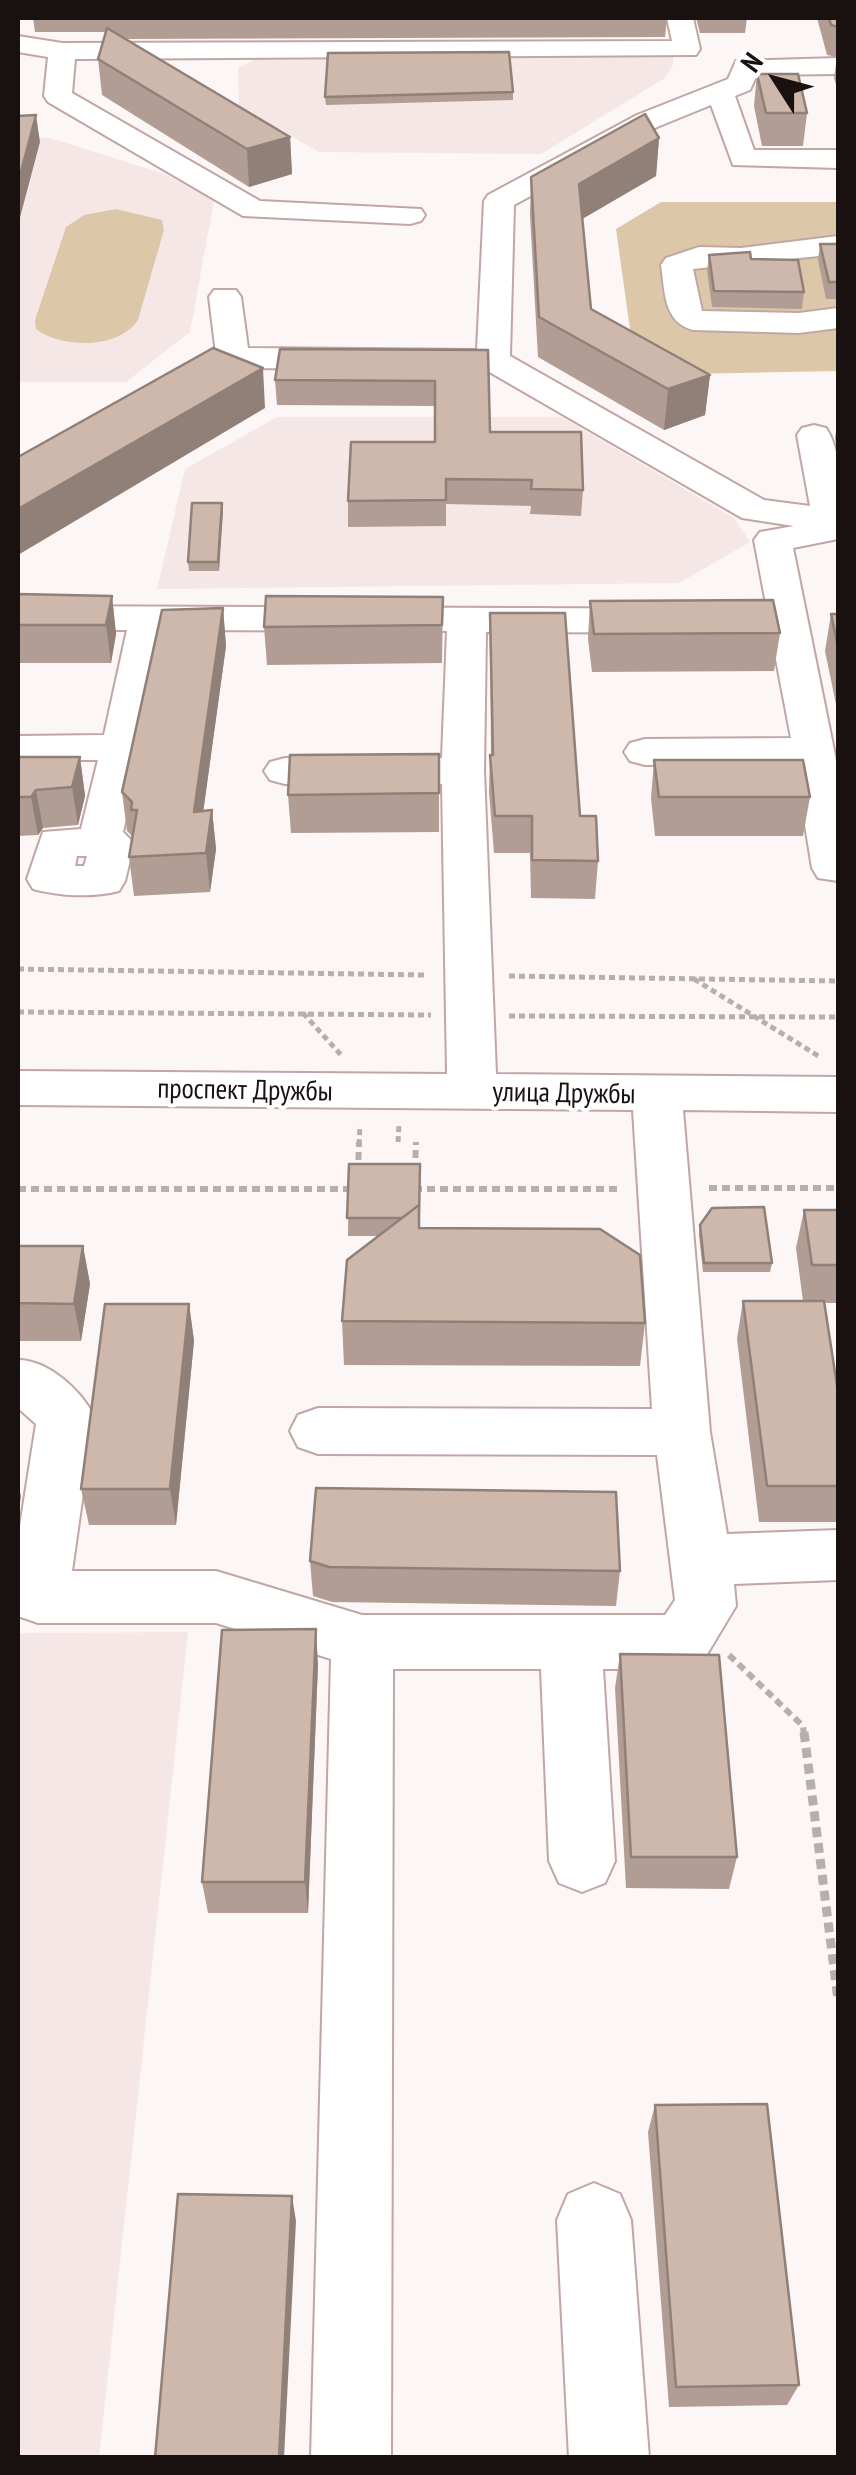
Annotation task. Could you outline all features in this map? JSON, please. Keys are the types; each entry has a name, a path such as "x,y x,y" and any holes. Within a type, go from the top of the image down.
{"street":[{"path":"230,49 236,18"},
{"path":"456,18 461,49"},
{"path":"18,44 62,50 686,49 680,18"},
{"path":"62,50 58,96 254,210 410,215"},
{"path":"493,360 498,201 647,120 740,84 746,67 838,66"},
{"path":"720,92 743,159 838,159"},
{"path":"838,245 742,256 699,256 677,265 684,312 693,320 799,324 838,318"},
{"path":"224,297 233,358"},
{"path":"150,404 233,358 493,360 755,510 835,520"},
{"path":"814,434 835,520"},
{"path":"834,868 773,540 825,532 835,520"},
{"path":"18,618 788,621"},
{"path":"99,843 149,618"},
{"path":"467,620 463,771 472,1092"},
{"path":"18,748 122,747"},
{"path":"645,752 814,750"},
{"path":"285,771 463,771"},
{"path":"18,1382 25,1382 66,1416 38,1597 216,1597 362,1642 680,1642 706,1606 682,1432 657,1095 830,1076"},
{"name":"проспект Дружбы","path":"18,1088 472,1092"},
{"name":"улица Дружбы","path":"472,1092 657,1095"},
{"path":"318,1431 682,1432"},
{"path":"702,1560 838,1556"},
{"path":"351,2458 362,1642"},
{"path":"570,1642 582,1861"},
{"path":"594,2220 609,2458"}],"path":[{"path":"693,978 830,1076"},
{"path":"415,1189 416,1142"},
{"path":"396,1189 838,1188"},
{"path":"18,1189 357,1189"},
{"path":"695,1622 803,1726 838,2000"}],"shaded area":[{"path":"673,53 673,65 665,78 541,154 319,152 239,107 238,68 258,58"},
{"path":"18,138 50,138 165,174 214,200 190,332 126,382 18,382"},
{"path":"661,202 838,202 838,371 685,374 632,344 616,229"},
{"path":"116,209 162,220 164,230 138,320 129,330 104,341 75,343 47,336 36,329 35,320 66,227 84,215"},
{"path":"277,417 562,417 734,518 750,542 679,583 157,589 185,469"},
{"path":"188,1632 99,2457 18,2457 18,1633"}],"building":[{"path":"829,18 838,18 838,27 831,25"},
{"path":"107,28 290,137 247,149 98,59"},
{"path":"509,52 513,92 325,97 328,53"},
{"path":"757,74 798,74 807,113 766,113"},
{"path":"645,114 659,138 579,184 591,309 710,375 668,389 539,317 531,177"},
{"path":"36,115 18,183 18,116"},
{"path":"820,244 838,244 838,282 829,282"},
{"path":"750,252 751,259 798,260 804,292 714,291 709,255"},
{"path":"213,348 263,368 18,509 18,457"},
{"path":"280,349 488,350 490,432 581,432 583,490 531,489 532,480 446,479 446,500 348,501 351,442 435,442 435,381 275,380"},
{"path":"192,503 222,503 218,562 188,562"},
{"path":"18,594 112,596 106,625 18,625"},
{"path":"266,596 443,597 442,625 264,627"},
{"path":"773,600 780,633 594,634 590,601"},
{"path":"223,608 194,812 212,810 206,853 129,857 137,810 131,810 132,802 122,792 162,610"},
{"path":"490,613 565,613 580,816 596,816 598,861 532,860 532,816 495,816 490,755"},
{"path":"831,614 838,614 838,647"},
{"path":"439,754 439,793 288,795 290,755"},
{"path":"18,757 80,757 72,787 36,790 31,797 18,797"},
{"path":"654,760 803,760 810,797 659,797"},
{"path":"349,1164 420,1164 419,1218 419,1205 402,1218 347,1218"},
{"path":"419,1205 419,1228 600,1229 640,1255 645,1323 342,1321 347,1260"},
{"path":"764,1207 772,1263 704,1263 700,1225 712,1208"},
{"path":"804,1210 838,1210 838,1265 812,1265"},
{"path":"18,1246 83,1246 74,1304 18,1303"},
{"path":"743,1301 824,1301 838,1392 838,1486 767,1486"},
{"path":"105,1304 189,1304 170,1489 81,1489"},
{"path":"316,1488 616,1492 620,1571 329,1567 310,1561"},
{"path":"316,1629 305,1882 202,1882 222,1630"},
{"path":"620,1654 719,1655 737,1857 631,1857"},
{"path":"767,2104 799,2385 676,2387 655,2105"},
{"path":"178,2194 292,2196 279,2458 155,2458"}]}
